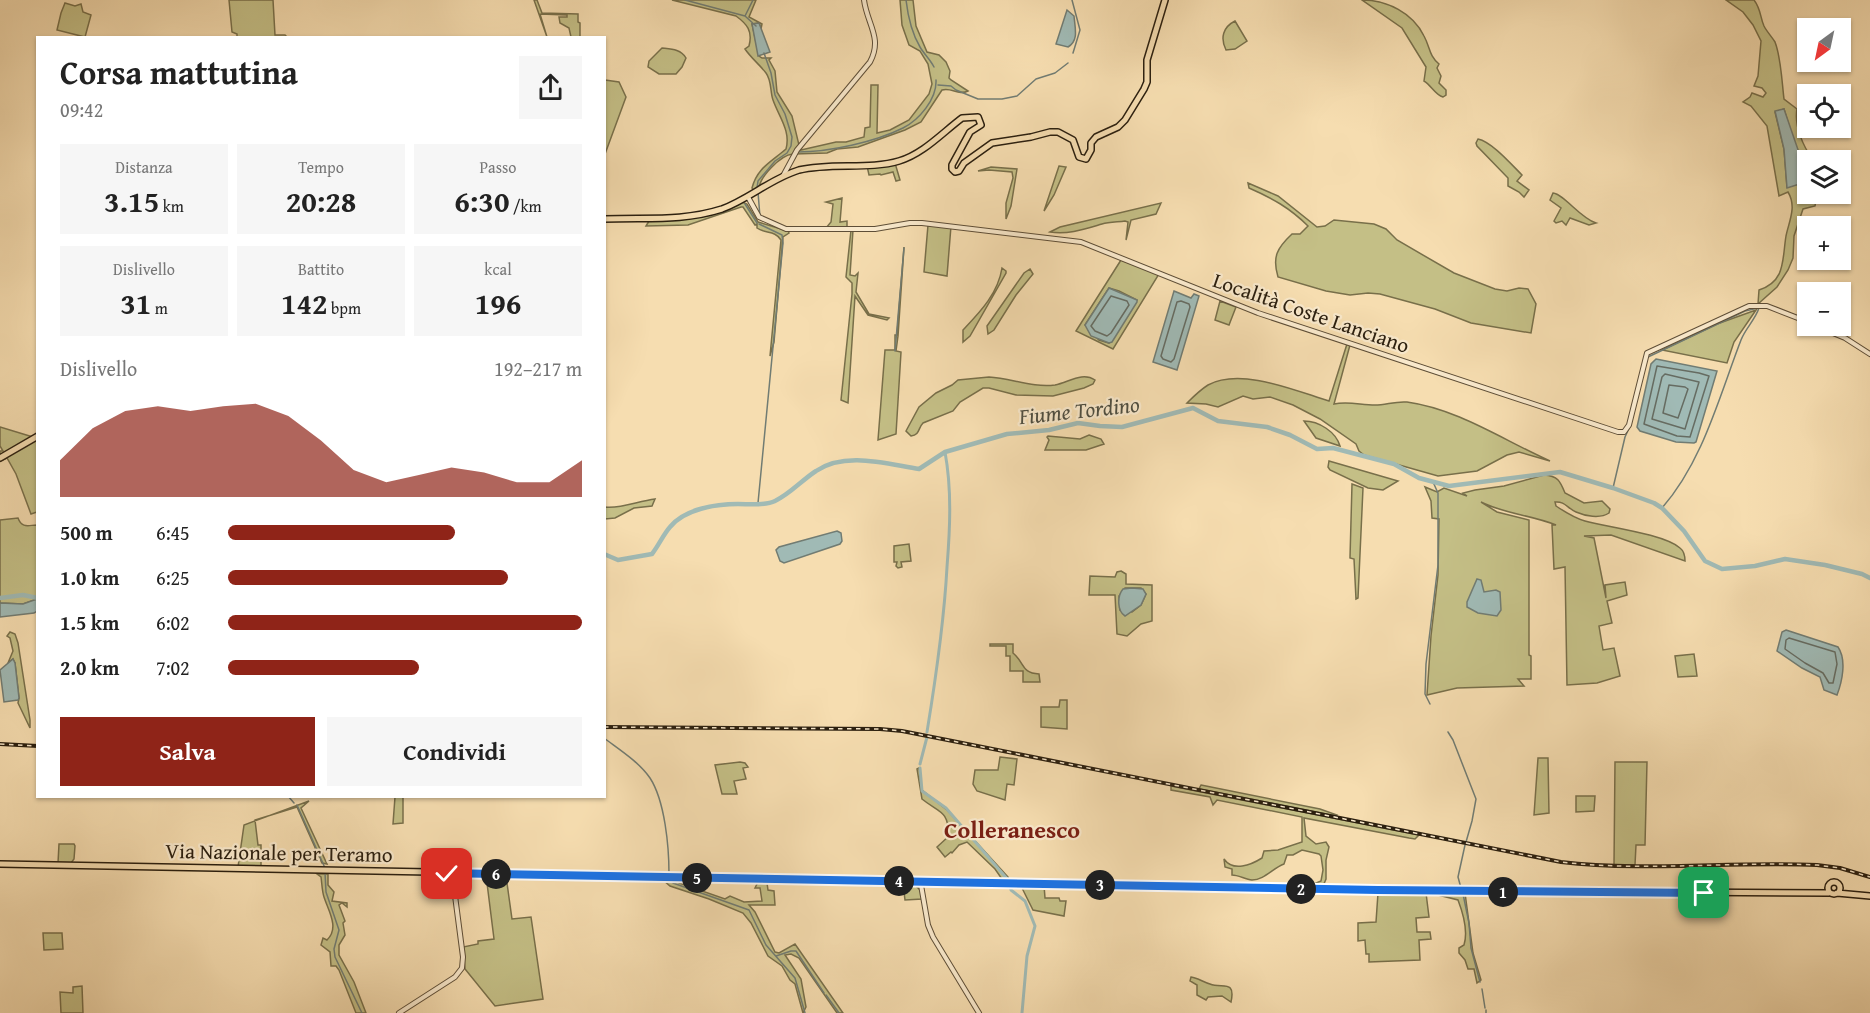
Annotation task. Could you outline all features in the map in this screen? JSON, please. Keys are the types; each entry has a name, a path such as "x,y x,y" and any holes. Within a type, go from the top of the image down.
{"main road":[{"path":"606,219 688,217 723,208 783,177 811,167 898,161 924,148 962,118 969,116 978,117 981,125 970,132 952,165 954,172 959,171 964,163 992,143 1050,132 1058,132 1073,140 1080,158 1087,159 1091,143 1096,137 1118,127 1125,120 1144,89 1147,60 1165,0"},
{"path":"0,458 36,437"},
{"name":"Via Nazionale per Teramo","path":"0,864 1416,891 1818,892 1828,890"},
{"path":"1838,890 1833,895 1828,890 1834,882 1838,890 1870,896"}],"street":[{"path":"783,177 796,150 870,62 874,54 876,41 864,0"},
{"name":"Località Coste Lanciano","path":"748,197 759,218 775,226 791,230 875,229 922,223 1081,242 1258,313 1618,432 1624,432 1629,425 1647,353 1749,306 1767,306 1797,318"},
{"path":"1840,336 1870,354"},
{"path":"442,873 448,875 453,884"},
{"path":"399,1013 455,976 462,968 463,957 452,873"},
{"path":"453,884 461,873"},
{"path":"911,881 924,891"},
{"path":"923,881 928,925 933,937 979,1013"},
{"path":"924,891 932,882"}],"shaded area":[{"path":"229,0 273,0 275,35 286,36 237,36 232,32"},
{"path":"534,0 537,0 542,13 578,14 580,36 571,36 569,28 560,23 559,17 567,17 567,15 540,14 547,36"},
{"path":"672,0 756,0 749,17 762,24 761,29 759,23 752,24 759,56 771,58 769,60 775,71 777,92 792,116 799,145 793,154 782,158 771,168 762,179 759,189 754,192 752,188 757,175 786,149 787,136 773,100 768,76 745,49 749,46 750,41 748,28 736,16"},
{"path":"900,0 913,0 916,26 927,52 939,55 946,62 950,71 949,78 968,91 961,93 942,90 921,122 905,130 858,147 837,149 827,153 795,154 802,146 801,150 864,137 865,128 870,127 871,85 878,85 877,133 890,130 909,120 929,94 932,84 928,64 920,51 909,45 902,25"},
{"path":"1362,0 1390,5 1413,21 1424,36 1433,58 1439,64 1437,68 1441,76 1439,83 1446,90 1446,95 1440,96 1424,81 1426,67 1402,28"},
{"path":"1726,0 1754,0 1764,26 1775,42 1780,62 1784,99 1797,109 1797,138 1801,138 1807,150 1797,150 1797,152 1784,109 1775,112 1784,149 1787,187 1797,184 1797,204 1815,204 1803,209 1801,216 1797,216 1793,258 1788,270 1777,287 1758,304 1759,290 1774,281 1781,269 1792,214 1792,203 1788,192 1779,196 1767,126 1751,106 1743,102 1752,93 1763,97 1766,93 1762,88 1754,86 1758,76 1761,41 1743,12"},
{"path":"65,3 75,6 81,4 83,12 91,15 85,36 57,30"},
{"path":"1235,21 1247,41 1235,49 1226,50 1223,41 1224,33"},
{"path":"662,48 679,51 686,58 676,74 659,74 648,67 649,61"},
{"path":"606,80 619,82 626,97 606,151"},
{"path":"1478,139 1495,149 1522,175 1517,181 1529,190 1524,197 1508,186 1508,178 1477,146"},
{"path":"895,163 900,180 896,181 893,172 869,175 867,166"},
{"path":"1059,166 1066,167 1044,211"},
{"path":"991,167 1017,169 1011,206 1006,219 1006,203 1013,178 1012,172 978,171"},
{"path":"1248,183 1278,196 1317,227 1325,226 1334,220 1374,224 1386,229 1397,240 1454,273 1495,289 1507,291 1519,288 1528,289 1536,304 1531,333 1471,323 1435,309 1380,294 1350,295 1326,291 1278,277 1276,258 1279,248 1292,234 1300,234 1308,226 1280,204 1249,188"},
{"path":"1553,193 1562,197 1596,223 1589,225 1570,218 1566,225 1562,221 1556,223 1554,221 1561,208 1550,200"},
{"path":"842,198 840,222 847,221 847,228 826,228 831,222 833,204 826,202"},
{"path":"742,202 747,204 758,222 789,233 783,237 774,342 770,356 781,240 779,237 757,228 757,224 755,225 743,207 688,225 646,226 649,221 697,216"},
{"path":"1161,203 1156,214 1131,220 1126,240 1128,222 1125,221 1105,223 1070,232 1050,232 1060,227"},
{"path":"928,225 951,226 947,276 924,272"},
{"path":"851,230 853,230 850,275 855,276 858,273 856,292 869,314 889,318 887,320 868,315 855,296 848,403 841,400 852,294 852,283 846,277"},
{"path":"904,247 896,351 901,352 896,434 878,440 885,350 895,350"},
{"path":"1121,260 1159,274 1113,349 1076,331","holes":["1109,288 1137,300 1109,343 1099,340 1085,325"]},
{"path":"1002,268 1006,273 970,336 963,342 963,330 992,295"},
{"path":"1030,269 1033,274 1016,295 994,330 988,334 987,326 1024,273"},
{"path":"1220,301 1236,307 1229,325 1215,320"},
{"path":"1756,310 1734,342 1727,363 1662,350 1717,324"},
{"path":"1347,344 1350,345 1334,404 1375,405 1407,402 1426,406 1462,418 1550,461 1519,452 1507,455 1477,471 1438,476 1364,455 1356,444 1320,419 1293,405 1270,397 1253,399 1243,396 1218,407 1187,403 1208,385 1236,378 1268,382 1329,401"},
{"path":"989,377 1046,386 1080,377 1095,380 1093,384 1084,388 1053,396 1016,395 983,388 960,402 953,411 923,423 916,434 911,436 906,431 919,407 936,393 958,380"},
{"path":"1304,421 1326,428 1335,436 1340,446 1316,438"},
{"path":"0,427 33,437 0,457 0,451 3,451 0,446"},
{"path":"1089,435 1101,439 1104,444 1086,450 1045,450 1049,440 1048,436 1080,439"},
{"path":"36,439 36,512 31,514 16,474 7,458 0,461"},
{"path":"1329,461 1398,481 1383,490 1368,488 1330,470"},
{"path":"1544,475 1555,478 1560,482 1565,493 1584,503 1602,501 1610,509 1605,515 1592,516 1555,502 1556,506 1566,513 1585,521 1649,535 1672,543 1680,548 1685,561 1611,535 1584,536 1594,538 1606,598 1605,585 1625,582 1627,595 1607,601 1612,623 1599,626 1603,650 1614,648 1620,676 1597,683 1567,685 1565,567 1554,569 1552,525 1556,525 1481,502 1497,512 1529,520 1531,679 1518,679 1524,686 1457,688 1427,695 1438,575 1439,519 1432,518 1431,501 1425,487 1437,492 1444,488 1467,496 1463,493 1504,486"},
{"path":"1352,484 1363,488 1358,598 1356,599 1354,559 1350,558"},
{"path":"655,499 652,506 634,508 615,518 606,519 606,507"},
{"path":"18,518 24,525 36,525 36,599 23,604 0,603 0,520"},
{"path":"909,544 911,561 901,562 902,567 898,568 897,562 894,562 894,546"},
{"path":"1121,571 1126,574 1126,584 1152,585 1152,621 1141,624 1127,636 1117,634 1115,595 1089,595 1090,576 1115,577 1117,572","holes":["1125,588 1141,588 1146,594 1141,605 1132,612 1120,610 1119,596"]},
{"path":"10,632 15,634 18,643 30,728 18,703 15,663 13,659 8,663 13,651 10,638 7,636"},
{"path":"990,644 1013,644 1013,653 1026,670 1039,674 1040,682 1023,682 1023,671 1010,671 1010,656 1006,656 1006,646 990,646"},
{"path":"1694,654 1697,676 1678,677 1675,656"},
{"path":"1060,700 1067,700 1067,729 1041,727 1041,707 1059,707"},
{"path":"1000,757 1017,759 1014,785 1007,784 1005,800 977,791 973,784 975,770 998,770"},
{"path":"1538,758 1548,758 1549,813 1534,815"},
{"path":"1615,762 1647,762 1645,845 1636,845 1635,865 1614,865"},
{"path":"745,763 748,767 743,768 746,779 734,781 737,794 722,794 715,765"},
{"path":"919,768 922,790 947,810 1008,877 1008,881 1004,882 995,869 967,842 959,845 945,857 937,847 949,836 947,821 942,813 922,799 917,769"},
{"path":"1201,785 1320,809 1337,815 1199,789"},
{"path":"1171,786 1419,835 1415,839 1304,818 1306,836 1316,844 1326,842 1329,847 1326,879 1323,886 1318,886 1316,883 1321,881 1323,870 1321,856 1302,850 1293,855 1287,855 1284,864 1252,880 1232,875 1232,869 1225,867 1224,859 1232,865 1242,866 1262,858 1264,851 1278,850 1302,842 1302,817 1217,800 1213,805 1210,797 1171,790"},
{"path":"1576,796 1595,796 1594,811 1576,812"},
{"path":"395,798 403,798 403,823 393,824"},
{"path":"309,801 301,808 327,864 322,863 297,807 271,815"},
{"path":"255,821 258,845 261,845 261,867 238,867 244,825"},
{"path":"59,844 74,844 74,859 71,863 58,863"},
{"path":"317,874 328,874 328,885 334,892 332,901 347,903 347,907 342,903 339,905 345,921 343,923 345,935 339,945 339,955 354,982 366,1013 356,1013 339,970 336,966 331,966 330,952 321,945 323,938 327,940 331,935 333,925 323,895 321,877"},
{"path":"486,875 506,876 512,919 531,917 543,999 495,1006 465,969 463,947 478,944 478,941 494,939"},
{"path":"662,879 679,879 679,883 725,899 730,896 744,902 762,901 760,888 755,888 758,882 767,883 768,890 774,891 775,905 749,905 755,912 775,952 779,953 795,944 843,1013 837,1013 799,958 791,954 785,955 801,979 806,1007 803,1013 795,984 782,966 768,956 751,923 743,913 670,886"},
{"path":"903,884 916,886 921,891 922,899 905,900"},
{"path":"1044,885 1045,898 1059,898 1060,901 1066,901 1064,916 1033,910 1022,888"},
{"path":"1378,893 1426,893 1429,917 1416,918 1417,932 1430,932 1431,939 1419,940 1420,960 1369,962 1365,940 1358,941 1358,923 1376,922"},
{"path":"1430,893 1465,893 1473,953 1481,980 1477,983 1474,969 1468,969 1459,953 1459,948 1464,945 1465,928 1458,900"},
{"path":"43,933 62,933 63,949 44,950"},
{"path":"1191,977 1215,985 1227,986 1232,990 1231,1002 1222,996 1208,997 1206,1000 1197,995 1197,985 1190,981"},
{"path":"82,986 83,1013 61,1013 60,992 73,993 73,987"}],"water":[{"path":"1067,10 1074,16 1075,29 1074,41 1068,47 1056,44"},
{"path":"759,23 770,52 758,56 752,24"},
{"path":"1784,109 1798,150 1797,185 1787,188 1784,149 1775,111"},
{"path":"1109,288 1137,302 1112,342 1109,343 1091,336 1085,325"},
{"path":"1174,291 1191,298 1194,294 1199,296 1177,370 1153,362"},
{"path":"1656,359 1717,371 1694,443 1676,442 1640,431 1637,427 1651,364"},
{"path":"837,531 841,533 840,544 784,563 780,561 776,550 779,547"},
{"path":"1477,579 1481,580 1484,592 1496,590 1500,592 1501,610 1497,616 1478,613 1467,607"},
{"path":"1123,589 1143,589 1146,594 1141,605 1125,616 1119,607 1120,595"},
{"path":"36,599 36,612 0,617 0,603 23,604"},
{"path":"1786,630 1838,647 1843,664 1837,695 1824,690 1820,677 1777,651 1782,632"},
{"path":"13,659 19,698 4,702 0,670"}],"waterway":[{"path":"685,0 745,16"},
{"path":"753,0 745,16 756,26"},
{"path":"906,0 914,36 934,67"},
{"path":"1072,0 1080,30 1073,53"},
{"path":"757,188 758,181 775,161 787,153 792,137 785,114 775,95 764,53"},
{"path":"938,85 951,86 978,99 1002,99 1017,96 1036,79 1055,73 1068,63"},
{"path":"798,152 852,145 879,138 903,128 915,120 926,108 934,94 936,80"},
{"path":"758,192 760,217"},
{"path":"745,204 757,223"},
{"path":"758,503 783,243 782,235 759,224"},
{"path":"895,351 904,248"},
{"path":"1648,357 1745,311 1758,308"},
{"path":"1662,508 1689,470 1709,428 1741,340 1759,308"},
{"name":"Fiume Tordino","path":"606,555 618,560 652,554 665,533 683,516 720,505 771,503 786,495 827,465 853,460 919,469 945,452 1007,434 1049,430 1078,423 1122,427 1193,408 1218,421 1267,427 1290,435 1317,449 1333,448 1394,464 1419,478 1449,486 1560,472 1613,488 1662,508 1684,531 1705,561 1722,569 1755,566 1785,559 1825,565 1870,578"},
{"path":"1613,488 1625,437 1630,426"},
{"path":"927,732 946,588 950,495 945,452"},
{"path":"1430,704 1425,694 1426,664 1438,565 1438,493 1433,482"},
{"name":"Fiume Tordino","path":"0,598 23,595 36,598"},
{"path":"1448,732 1476,799 1466,842"},
{"path":"920,764 927,737"},
{"path":"606,739 629,756 650,778 655,788 663,811 669,874"},
{"path":"920,768 922,791 946,808 1009,881 1011,890 1025,901 1035,926 1027,956 1022,1013"},
{"path":"290,798 294,803"},
{"path":"297,805 325,868"},
{"path":"1461,888 1458,877 1465,845"},
{"path":"325,873 326,892 339,930 334,949 335,957 362,1013"},
{"path":"669,879 673,883 749,910 766,945 795,978 805,1013"},
{"path":"1463,894 1471,948 1480,982"},
{"path":"776,956 796,951 824,993"},
{"path":"1482,989 1485,1008"},
{"path":"826,995 839,1013"}],"railway":[{"path":"606,727 902,731 1561,862 1624,866 1817,865 1840,868 1870,877"},
{"path":"0,744 36,746"}],"district":[{"name":"Colleranesco","path":"1012,830"}],"route":[{"path":"447,874 442,873 1378,890 1704,893"}]}
